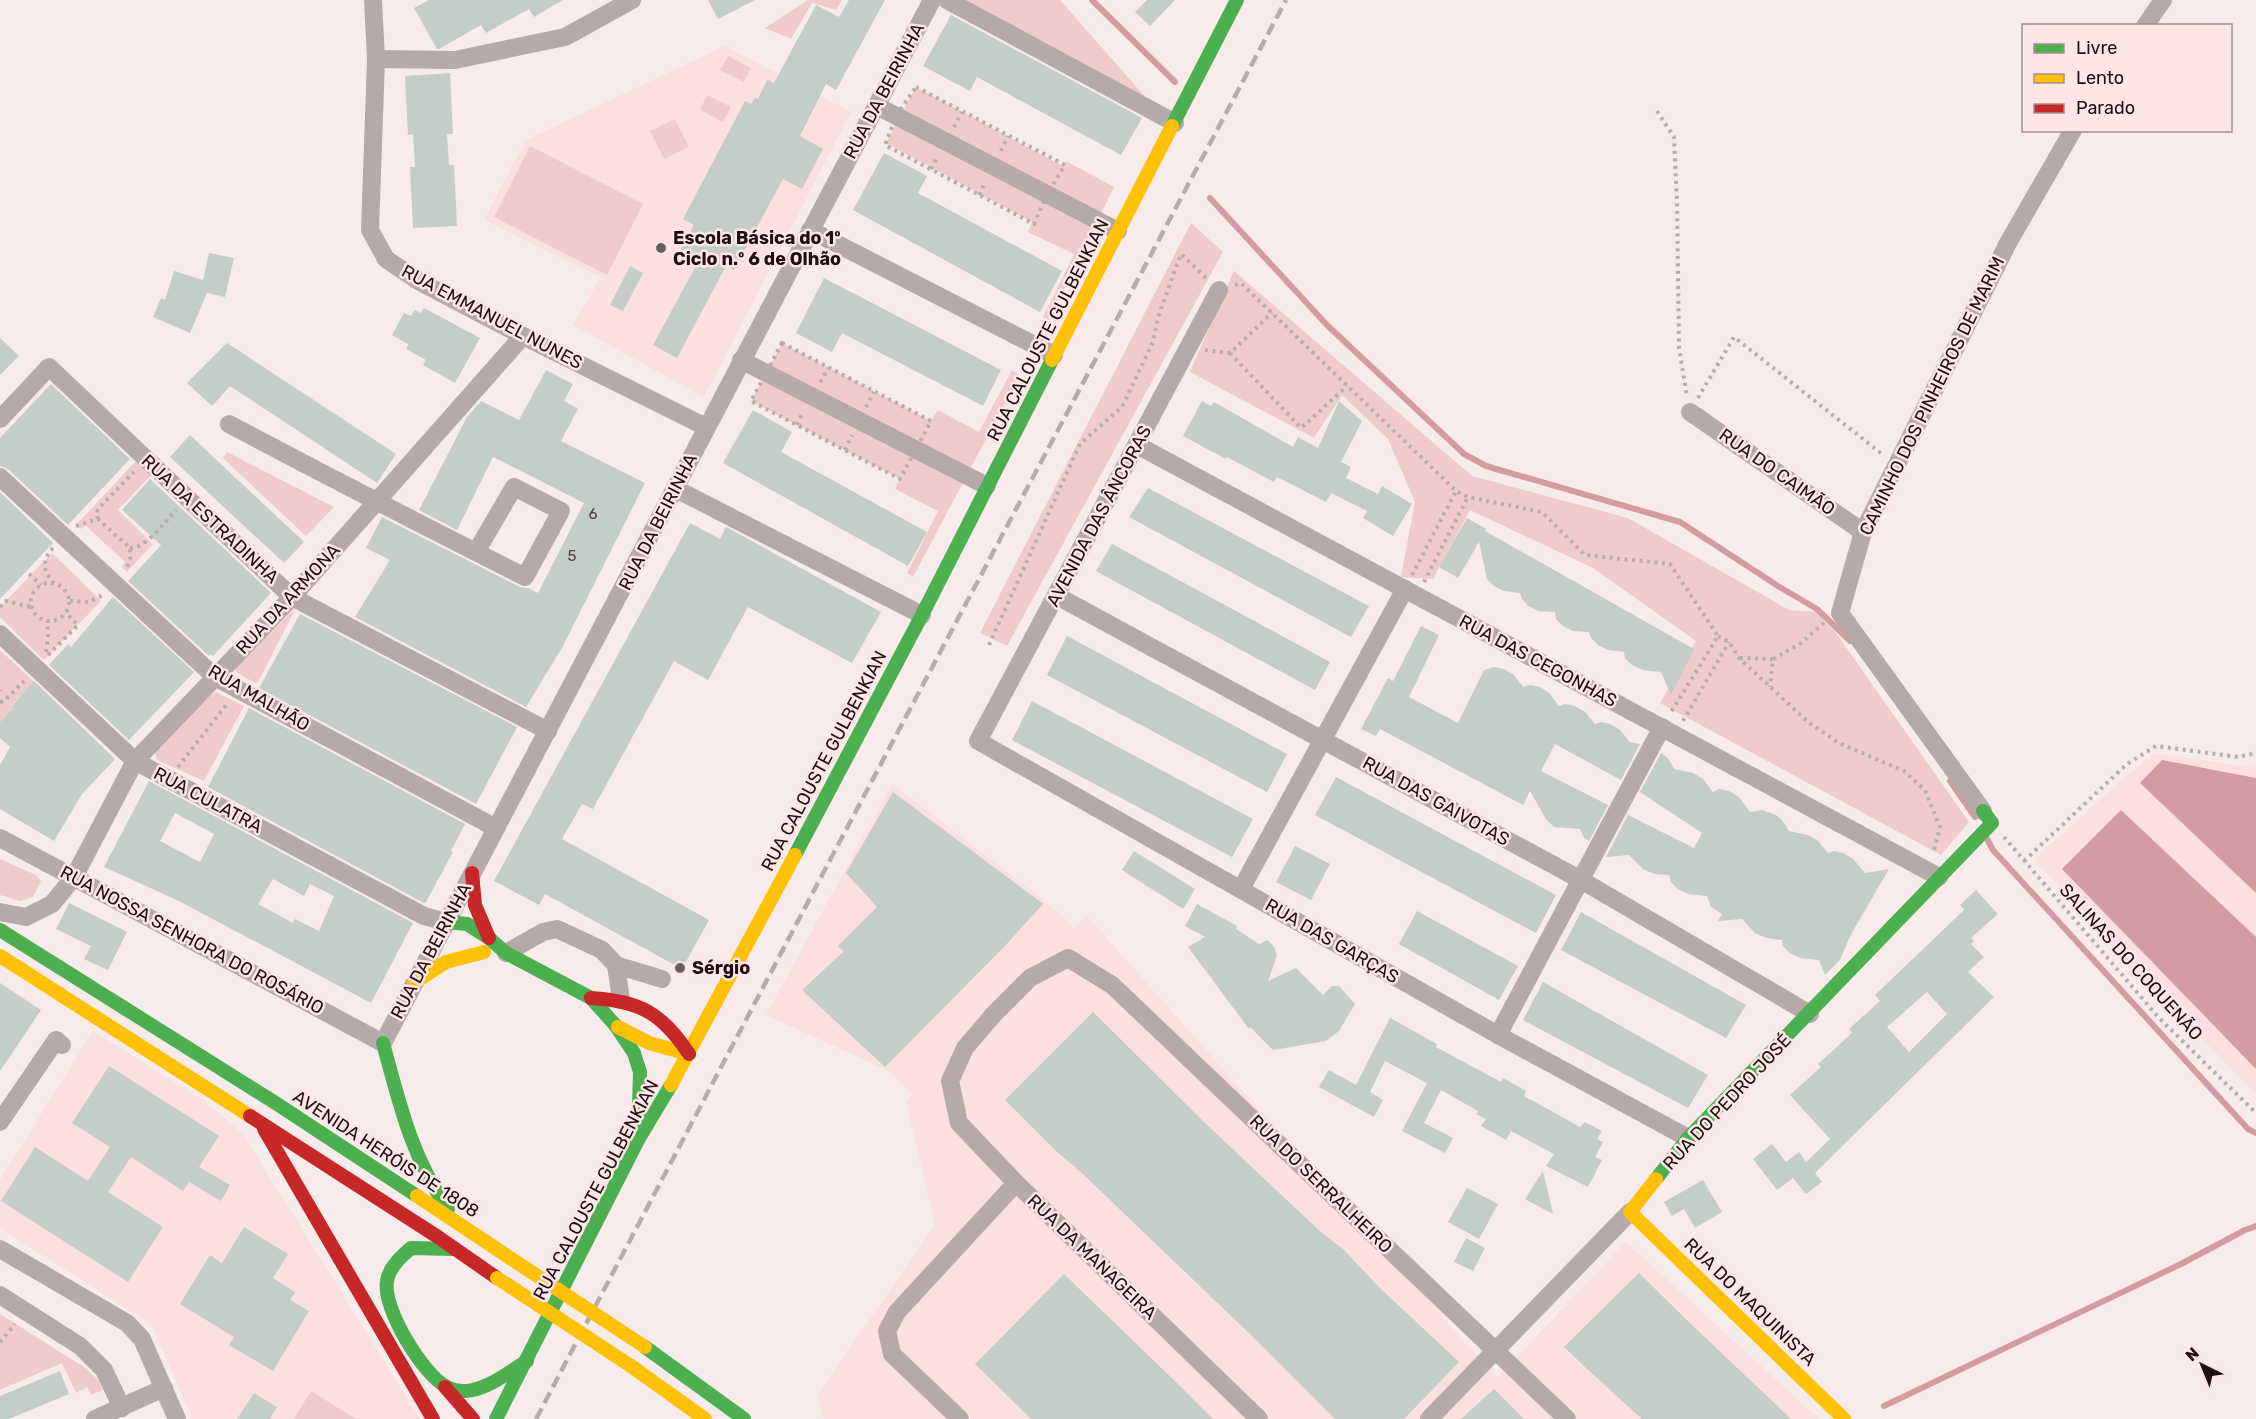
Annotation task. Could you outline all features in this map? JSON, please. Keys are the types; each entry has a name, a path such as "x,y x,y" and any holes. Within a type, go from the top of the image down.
{"street":[{"name":"RUA EMMANUEL NUNES","path":"373,0 376,59 370,230 386,259 420,282 706,428"},
{"path":"376,59 455,60 565,38 632,0"},
{"name":"RUA DA BEIRINHA","path":"383,1043 932,0"},
{"path":"947,0 1176,120"},
{"name":"RUA CALOUSTE GULBENKIAN","path":"496,1419 638,1140 714,1008 922,615 1237,0"},
{"path":"2146,24 2163,0"},
{"path":"877,106 1118,231"},
{"name":"CAMINHO DOS PINHEIROS DE MARIM","path":"1840,613 1863,532 2008,243 2072,132"},
{"path":"810,230 1054,355"},
{"name":"AVENIDA DAS ÂNCORAS","path":"978,741 1219,290"},
{"name":"RUA DA ARMONA","path":"0,912 26,917 51,904 74,877 135,761 292,597 523,336"},
{"path":"741,360 987,486"},
{"name":"RUA DA ESTRADINHA","path":"0,420 49,367 292,597 548,731"},
{"name":"RUA DO CAIMÃO","path":"1690,412 1863,532"},
{"path":"229,424 376,502 525,577 561,511 514,487 476,552"},
{"name":"RUA DAS CEGONHAS","path":"1137,445 1411,587 1668,731 1934,874"},
{"name":"RUA MALHÃO","path":"0,477 215,677 496,828"},
{"path":"676,489 922,615"},
{"path":"1241,889 1322,739 1411,587"},
{"name":"RUA DAS GAIVOTAS","path":"1057,596 1581,880 1810,1014"},
{"path":"1840,613 1987,821"},
{"name":"RUA CULATRA","path":"0,634 135,761 424,916 446,922"},
{"path":"1498,1035 1581,880 1668,731"},
{"name":"RUA DAS GARÇAS","path":"978,741 1498,1035 1688,1138"},
{"name":"RUA DO PEDRO JOSÉ","path":"1429,1419 1630,1212 1688,1138 1810,1014 1934,874 1965,849 1987,821"},
{"name":"RUA NOSSA SENHORA DO ROSÁRIO","path":"0,838 383,1043"},
{"path":"472,873 475,905 489,938"},
{"path":"446,922 467,924 489,938 506,953 591,998 616,1026 634,1053 640,1072 638,1140"},
{"path":"446,922 462,940 484,952"},
{"path":"414,983 444,961 484,952 506,953 543,932 557,929 602,950 616,966 621,1000"},
{"name":"AVENIDA HERÓIS DE 1808","path":"0,930 274,1102 645,1347 744,1419"},
{"path":"0,956 456,1249 631,1366 705,1419"},
{"name":"RUA DA MANAGEIRA","path":"1068,958 1030,978 994,1014 965,1048 950,1081 959,1123 1016,1183 1259,1419"},
{"name":"RUA DO SERRALHEIRO","path":"1068,958 1112,985 1567,1419"},
{"path":"616,966 662,979"},
{"path":"591,998 621,1000 656,1014 683,1020 700,1017 714,1008"},
{"path":"656,1014 676,1033 689,1054"},
{"path":"616,1026 649,1043 689,1054"},
{"path":"0,1122 56,1040 62,1045"},
{"path":"383,1043 417,1158 433,1191 461,1225"},
{"path":"261,1124 435,1417"},
{"path":"960,1419 892,1354 887,1331 897,1312 1016,1183"},
{"name":"RUA DO MAQUINISTA","path":"1630,1212 1844,1419"},
{"path":"456,1249 411,1248 392,1264 386,1287 392,1312 414,1352 473,1419"},
{"path":"0,1249 127,1323 142,1339 177,1419"},
{"path":"0,1295 80,1346 104,1370 122,1408"},
{"path":"445,1387 466,1391 494,1381 527,1361"},
{"path":"96,1419 164,1388"}],"path":[{"path":"916,87 1065,165"},
{"path":"1657,111 1674,136 1679,348 1690,412"},
{"path":"885,145 1034,224"},
{"path":"988,645 1080,444 1122,407 1153,342 1158,317 1181,254 1219,290 1241,283 1456,490 1468,497 1542,512 1585,555 1670,564 1718,636 1729,642 1739,658 1808,722 1839,743 1904,771 1925,790 1940,827 1934,874"},
{"path":"1230,353 1272,313"},
{"path":"1690,412 1734,337 1897,466"},
{"path":"782,343 931,421"},
{"path":"1204,350 1230,353 1301,428 1347,386"},
{"path":"751,401 900,479"},
{"path":"146,459 99,508 96,513 98,519 130,548 137,549 188,498"},
{"path":"1411,587 1456,490"},
{"path":"1411,587 1468,497"},
{"path":"54,583 41,585 32,594 31,607 38,618 50,622 62,618 70,601 65,590 48,577 45,568 46,556 77,526 98,519"},
{"path":"70,601 88,602 99,599 116,584 126,571 130,559 130,548"},
{"path":"29,574 41,585"},
{"path":"0,607 6,601 31,607"},
{"path":"44,660 78,625 66,613"},
{"path":"1739,658 1773,659 1800,644 1828,619 1840,613"},
{"path":"1668,731 1718,636"},
{"path":"1668,731 1729,642"},
{"path":"1770,687 1773,659"},
{"path":"168,779 238,689"},
{"path":"2024,861 2127,764 2156,746 2238,757 2256,753"},
{"name":"SALINAS DO COQUENÃO","path":"1987,821 2159,1018 2256,1113"}],"shaded area":[{"path":"808,0 842,0 836,10 812,3 791,39 765,28"},
{"path":"966,0 1060,0 1148,100"},
{"name":"Escola Básica do 1º Ciclo n.º 6 de Olhão","path":"725,46 851,112 704,397 573,325 601,277 484,220 526,140"},
{"path":"728,56 751,68 744,82 720,70"},
{"path":"916,87 1063,166 1066,161 1114,187 1049,320 1043,317 1074,254 1028,232 1032,222 886,143"},
{"path":"707,95 731,107 723,122 700,110"},
{"path":"675,119 689,147 664,159 650,131"},
{"path":"530,146 643,204 607,275 494,217"},
{"path":"1191,223 1223,252 1007,646 980,633"},
{"path":"1234,271 1472,476 1628,518 1789,610 1816,612 1836,633 1969,822 1941,855 1660,703 1696,641 1593,568 1470,510 1433,579 1401,577 1415,502 1388,439 1342,395 1314,438 1190,372"},
{"path":"782,343 931,421 938,410 979,432 1012,370 1020,375 913,577 907,573 938,511 895,489 900,479 751,401"},
{"path":"227,452 334,507 306,536 223,458"},
{"path":"136,461 152,474 118,510 153,544 127,572 121,566 125,562 85,525 81,529 76,525"},
{"path":"52,553 101,601 44,660 0,617 0,607"},
{"path":"296,608 257,684 236,672 236,667"},
{"path":"0,650 34,682 12,705 21,715 7,715 0,722"},
{"path":"216,692 244,706 204,781 157,760 155,751 207,698"},
{"path":"2155,753 2256,768 2256,1094 2117,951 2035,859 2126,776"},
{"path":"2162,760 2256,778 2256,893 2140,783"},
{"path":"892,784 1052,907 1074,929 1087,916 1497,1378 1626,1242 1819,1419 824,1419 817,1396 935,1225 906,1101 912,1094 889,1071 766,1015"},
{"path":"2121,810 2256,937 2256,1069 2062,869"},
{"path":"0,859 36,875 41,881 33,897 20,901 0,895"},
{"path":"93,1031 203,1100 243,1134 420,1419 192,1419 149,1323 0,1228 0,1180"},
{"path":"0,1314 87,1369 99,1381 103,1390 91,1395 87,1387 76,1393 62,1363 0,1390"},
{"path":"311,1391 356,1419 294,1419"}],"building":[{"path":"429,0 563,0 534,17 529,9 486,33 481,25 437,49 414,8"},
{"path":"708,0 755,0 718,19"},
{"path":"849,0 885,0 836,90 826,84 800,136 823,149 802,189 783,179 734,270 726,266 677,358 653,345 698,262 679,252 694,225 683,219 745,101 751,104 755,98 758,99 767,80 774,83 816,5 839,17"},
{"path":"1147,0 1175,0 1150,26 1135,12"},
{"path":"951,15 1142,118 1121,155 977,77 970,91 923,66"},
{"path":"450,73 453,134 447,134 449,165 454,165 457,226 413,228 410,167 415,167 413,134 408,135 405,76"},
{"path":"884,153 927,176 918,193 1062,271 1040,312 853,210"},
{"path":"209,253 234,258 225,297 207,293 190,333 153,317 161,298 165,300 174,271 203,280"},
{"path":"630,266 643,273 623,311 610,305"},
{"path":"824,278 1001,370 983,406 842,333 832,352 796,333"},
{"path":"424,308 480,338 455,383 423,365 426,360 406,349 408,344 392,335 404,313 411,316 415,310 421,313"},
{"path":"0,338 19,356 0,375"},
{"path":"227,343 396,454 377,483 230,386 212,406 187,383"},
{"path":"546,370 573,384 564,401 578,409 561,441 645,483 563,646 526,707 355,617 390,560 366,548 382,517 520,587 538,593 584,503 493,457 457,530 419,510 467,417 481,401 519,420"},
{"path":"51,384 130,459 68,525 8,469 0,466 0,438"},
{"path":"1202,401 1211,406 1214,402 1293,447 1298,437 1318,448 1339,401 1362,421 1341,462 1351,467 1346,478 1378,494 1382,486 1412,504 1393,536 1363,518 1367,511 1331,493 1326,502 1277,477 1274,482 1227,457 1226,459 1183,436"},
{"path":"753,410 792,432 781,452 927,532 908,566 723,463"},
{"path":"190,435 304,542 284,563 170,457"},
{"path":"150,479 271,593 213,656 210,654 209,656 128,581 161,545 122,510"},
{"path":"1148,488 1369,606 1351,637 1129,517"},
{"path":"0,492 53,543 0,599"},
{"path":"1467,518 1486,529 1485,531 1694,649 1671,695 1661,672 1643,670 1632,665 1625,658 1624,652 1608,650 1598,645 1589,632 1573,631 1563,626 1556,619 1555,612 1539,611 1528,606 1520,593 1504,591 1494,586 1487,579 1479,542 1458,578 1439,567"},
{"path":"690,523 720,539 726,527 881,612 852,663 748,607 708,680 674,661 593,809 582,804 562,839 709,920 682,969 545,894 539,905 494,881"},
{"path":"1112,544 1330,662 1315,690 1096,571"},
{"path":"113,597 194,672 129,740 49,665 68,644 71,647"},
{"path":"300,614 517,727 476,804 259,688"},
{"path":"1421,626 1439,635 1409,697 1458,723 1484,670 1494,667 1504,669 1514,675 1523,687 1530,685 1540,687 1549,693 1559,706 1565,704 1575,706 1585,712 1595,724 1601,722 1610,724 1620,730 1630,742 1640,744 1621,780 1555,744 1541,771 1608,805 1589,841 1584,838 1580,829 1554,827 1546,819 1530,791 1523,805 1380,729 1376,736 1361,729 1388,678 1393,681"},
{"path":"1067,636 1287,754 1267,792 1047,675"},
{"path":"34,681 115,759 82,794 54,841 0,809 0,765 10,747 0,738 0,722 14,708 12,706"},
{"path":"1032,701 1253,819 1232,857 1012,740"},
{"path":"249,708 465,824 426,902 424,903 208,787"},
{"path":"1661,753 1668,758 1674,769 1693,773 1703,779 1713,792 1719,789 1729,791 1739,797 1750,812 1762,810 1776,815 1789,831 1808,835 1818,841 1828,853 1834,851 1843,853 1853,859 1865,873 1889,869 1850,936 1840,960 1825,975 1819,960 1800,958 1790,953 1783,946 1782,940 1766,938 1755,933 1742,919 1718,921 1722,914 1711,907 1707,896 1688,894 1678,889 1671,882 1669,875 1654,874 1643,869 1629,855 1606,857 1628,815 1694,848 1702,833 1640,792"},
{"path":"1336,777 1556,895 1536,933 1315,815"},
{"path":"149,781 413,923 371,1003 179,901 104,867","holes":["175,813 214,834 200,862 160,841","273,879 304,896 310,884 334,896 319,931 295,919 293,923 258,904"]},
{"path":"893,792 1043,904 1004,947 885,1067 802,990 844,951 838,946 877,907 846,873"},
{"path":"1295,846 1330,864 1311,900 1276,882"},
{"path":"1134,851 1195,889 1183,909 1122,870"},
{"path":"1976,890 1998,914 1971,938 1974,941 1971,944 1984,957 1968,972 1994,997 1815,1173 1822,1182 1806,1194 1793,1178 1777,1190 1753,1159 1772,1144 1786,1162 1799,1152 1806,1162 1830,1139 1790,1095 1821,1067 1818,1064 1852,1033 1849,1029 1880,1001 1875,995 1964,910 1960,905","holes":["1927,992 1947,1014 1909,1052 1887,1027"]},
{"path":"69,903 127,932 108,970 84,959 91,946 56,929"},
{"path":"1197,904 1237,926 1236,929 1259,944 1268,940 1277,955 1268,981 1296,968 1323,995 1332,986 1339,986 1355,1004 1339,1031 1326,1041 1273,1050 1250,1027 1249,1029 1188,947 1205,937 1185,926"},
{"path":"1417,911 1518,966 1499,1000 1399,944"},
{"path":"1581,912 1746,1005 1726,1038 1561,950"},
{"path":"1543,982 1708,1075 1688,1108 1523,1020"},
{"path":"0,983 41,1010 0,1071"},
{"path":"1093,1012 1206,1124 1322,1233 1343,1249 1381,1289 1459,1362 1404,1419 1335,1419 1256,1340 1005,1100"},
{"path":"1390,1018 1437,1044 1436,1047 1501,1082 1503,1078 1526,1091 1524,1096 1580,1127 1585,1122 1602,1131 1597,1139 1603,1142 1595,1157 1602,1160 1588,1187 1546,1166 1554,1154 1511,1131 1506,1140 1481,1126 1486,1119 1476,1114 1478,1111 1441,1090 1424,1123 1453,1138 1445,1153 1402,1131 1427,1083 1385,1061 1370,1092 1383,1100 1374,1117 1319,1087 1329,1070 1356,1085"},
{"path":"109,1066 219,1136 199,1167 230,1185 221,1201 189,1182 183,1191 131,1157 108,1192 163,1227 128,1282 1,1201 35,1147 88,1181 110,1147 72,1123"},
{"path":"1543,1171 1553,1214 1525,1199"},
{"path":"1703,1180 1722,1212 1695,1228 1684,1209 1672,1216 1664,1202"},
{"path":"1467,1188 1498,1204 1479,1239 1448,1222"},
{"path":"244,1227 288,1254 273,1278 295,1292 290,1300 309,1311 273,1371 229,1345 234,1337 180,1304 210,1255 222,1263"},
{"path":"1466,1238 1485,1248 1473,1271 1454,1262"},
{"path":"1639,1273 1791,1419 1642,1419 1564,1347"},
{"path":"1064,1274 1213,1419 1031,1419 975,1364"},
{"path":"60,1371 69,1394 9,1419 0,1419 0,1396"},
{"path":"1494,1389 1524,1419 1461,1419"},
{"path":"254,1393 277,1407 270,1419 237,1419"}],"waterway":[{"path":"1092,0 1175,82"},
{"path":"1210,198 1327,325 1464,454 1486,466 1680,522 1817,609 1850,641"},
{"path":"1950,781 1975,817"},
{"path":"1986,837 1993,850 2248,1129 2256,1133"},
{"path":"1884,1406 2256,1226"}],"railway":[{"path":"536,1419 1286,0"}],"traffic: fast":[{"path":"1172,126 1237,0"},
{"path":"795,855 922,615 1052,360"},
{"path":"1656,1179 1688,1138 1992,823 1983,811"},
{"path":"446,922 467,924 489,938 506,953 591,998 616,1026 634,1053 640,1072 638,1138"},
{"path":"0,930 274,1102 417,1196"},
{"path":"383,1043 401,1108 416,1150 448,1209"},
{"path":"496,1419 638,1140 671,1085"},
{"path":"455,1249 411,1248 390,1271 387,1293 397,1323 406,1340 437,1380 456,1390 473,1390 490,1384 527,1361"},
{"path":"645,1347 744,1419"}],"traffic: slow":[{"path":"1052,360 1172,126"},
{"path":"671,1085 795,855"},
{"path":"414,983 446,962 484,952"},
{"path":"0,956 250,1116"},
{"path":"618,1027 649,1043 689,1054"},
{"path":"1656,1179 1630,1212 1844,1419"},
{"path":"417,1196 510,1258"},
{"path":"510,1258 645,1347"},
{"path":"497,1278 631,1366"},
{"path":"631,1366 705,1419"}],"traffic: jam":[{"path":"472,873 475,905 489,938"},
{"path":"591,998 623,1002 648,1012 669,1028 689,1054"},
{"path":"250,1116 438,1237 497,1278"},
{"path":"264,1129 433,1419"},
{"path":"445,1387 473,1419"}],"place":[{"name":"Escola Básica do 1º Ciclo n.º 6 de Olhão","path":"661,248"},
{"name":"Sérgio","path":"680,968"}]}
